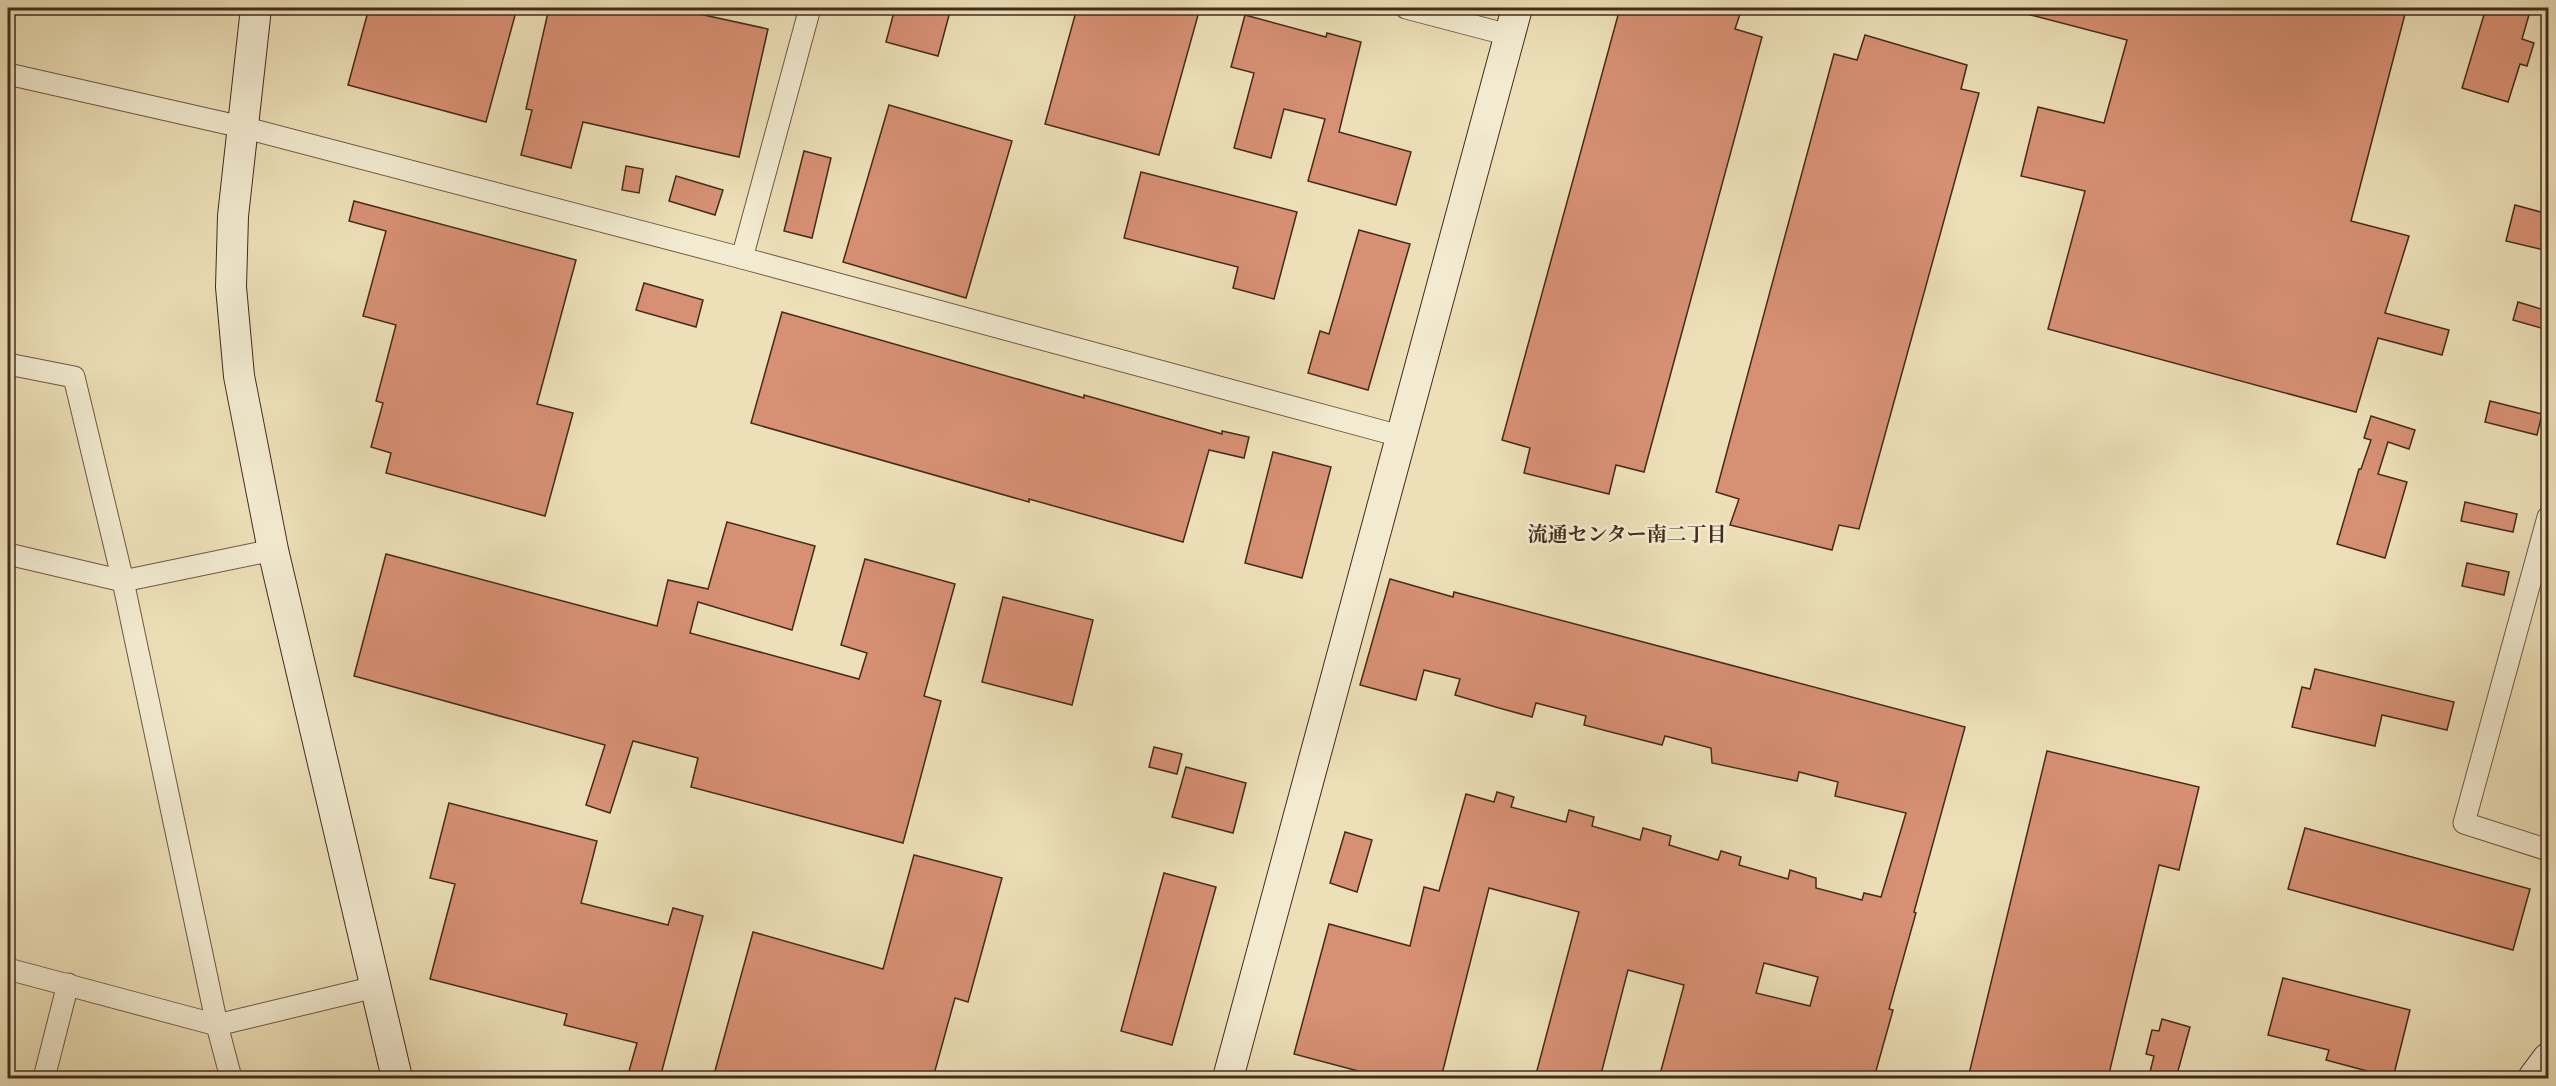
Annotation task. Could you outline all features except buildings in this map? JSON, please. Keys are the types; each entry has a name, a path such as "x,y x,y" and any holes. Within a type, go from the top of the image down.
{"street":[{"path":"256,8 234,216 231,287 238,376 273,550 397,1078"},
{"path":"742,258 810,8"},
{"path":"1228,1078 1513,21 1406,8"},
{"path":"8,74 242,128 742,258 1400,436"},
{"path":"8,363 74,377 123,581 217,1025 231,1078"},
{"path":"2548,517 2464,823 2548,850"},
{"path":"8,554 123,581 273,550"},
{"path":"8,969 217,1025 375,987"},
{"path":"44,1078 68,984"},
{"path":"2533,1078 2548,1058"}],"district":[{"name":"流通センター南二丁目","path":"1627,534"}]}
